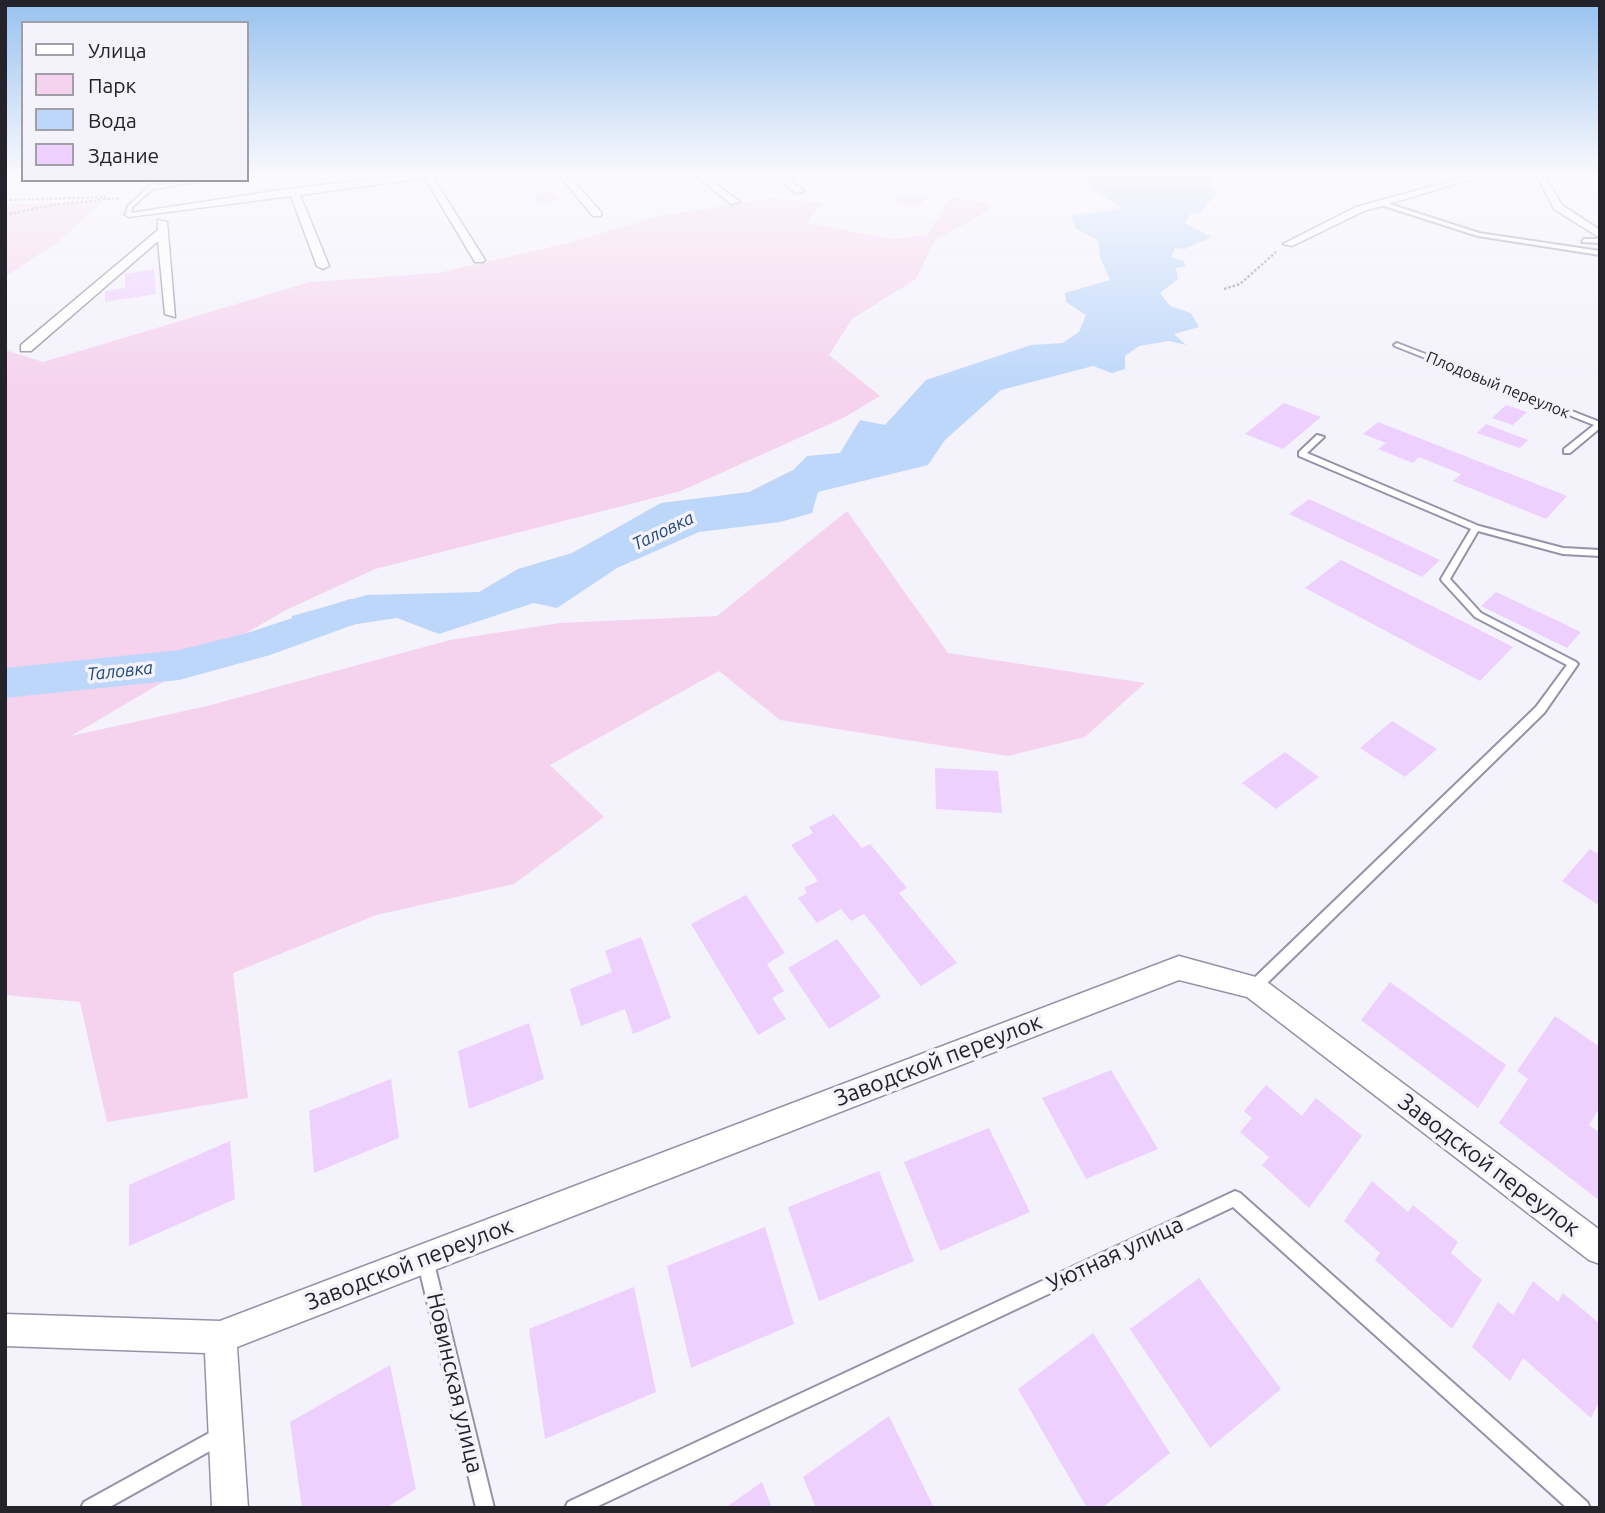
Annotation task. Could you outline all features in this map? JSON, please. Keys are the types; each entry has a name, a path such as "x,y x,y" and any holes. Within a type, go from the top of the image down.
{"street":[{"path":"26,348 145,247"},
{"path":"164,247 171,314"},
{"path":"316,247 323,266"},
{"path":"471,247 479,260"},
{"name":"Заводской переулок","path":"220,1337 1179,968 1254,986 1600,1249"},
{"path":"5,1330 220,1337 230,1508"}],"lane":[{"path":"1559,247 1600,253"},
{"name":"Плодовый переулок","path":"1397,345 1600,425"},
{"path":"1567,451 1600,425"},
{"path":"1320,437 1302,454 1476,528 1563,551 1600,553"},
{"path":"1254,986 1540,709 1573,664 1478,615 1445,579 1476,528"},
{"name":"Уютная улица","path":"574,1508 1235,1198 1581,1508"},
{"name":"Новинская улица","path":"425,1258 485,1508"},
{"path":"90,1508 225,1433"}],"path":[{"path":"1224,289 1240,284 1286,247"}],"green space":[{"path":"5,247 51,247 5,277"},
{"path":"552,247 932,247 916,279 852,319 829,355 880,396 843,418 681,491 375,569 284,611 71,736 207,706 450,640 560,623 717,616 847,511 948,653 1145,683 1085,737 1008,756 780,720 719,671 550,765 604,817 514,884 376,915 233,973 248,1098 107,1122 80,1002 5,995 5,350 43,362 310,282 438,273"}],"water":[{"path":"1099,247 1190,247 1175,248 1171,257 1183,261 1186,266 1176,268 1178,279 1160,293 1170,306 1191,313 1199,327 1174,334 1186,345 1169,341 1139,346 1125,356 1125,369 1112,373 1093,366 1001,390 945,440 928,465 818,492 812,513 780,522 699,532 617,568 557,608 534,603 439,634 397,618 291,634 292,616 367,595 479,592 518,569 572,553 661,503 749,492 793,470 807,456 840,453 860,420 885,425 926,380 1031,345 1063,343 1079,332 1086,315 1066,302 1065,293 1110,280 1100,257"}],"building":[{"path":"154,269 156,294 105,302 105,291 125,288 125,274"},
{"path":"1284,403 1321,417 1283,449 1245,434"},
{"path":"1506,405 1527,412 1513,425 1492,418"},
{"path":"1378,422 1567,496 1546,519 1453,481 1461,474 1419,457 1413,463 1378,449 1386,443 1363,434"},
{"path":"1486,424 1528,440 1520,448 1477,433"},
{"path":"1309,499 1440,560 1422,577 1289,514"},
{"path":"1341,560 1513,647 1480,681 1305,588"},
{"path":"1496,592 1581,632 1567,648 1481,606"},
{"path":"1392,721 1437,749 1405,777 1360,748"},
{"path":"1285,752 1319,777 1276,809 1242,783"},
{"path":"935,768 998,771 1002,813 936,809"},
{"path":"834,814 862,848 870,844 907,888 899,893 957,963 921,986 864,914 851,921 841,909 817,923 798,898 807,893 804,888 818,881 791,845 813,833 809,827"},
{"path":"1590,849 1600,855 1600,906 1562,881"},
{"path":"746,895 785,953 767,964 784,991 772,998 786,1019 758,1035 691,924"},
{"path":"641,937 671,1018 633,1034 625,1009 581,1026 570,989 612,972 605,951"},
{"path":"837,939 881,997 829,1029 788,968"},
{"path":"1390,982 1506,1065 1478,1108 1361,1020"},
{"path":"1555,1016 1600,1047 1600,1107 1589,1125 1600,1133 1600,1201 1499,1123 1528,1079 1517,1071"},
{"path":"529,1023 544,1079 469,1109 458,1051"},
{"path":"1111,1070 1158,1149 1086,1179 1042,1098"},
{"path":"391,1079 399,1138 314,1173 309,1111"},
{"path":"1266,1085 1302,1116 1316,1098 1362,1136 1309,1208 1262,1165 1269,1157 1240,1132 1252,1118 1244,1111"},
{"path":"989,1128 1030,1212 940,1251 904,1162"},
{"path":"230,1141 235,1199 129,1246 129,1185"},
{"path":"879,1171 914,1261 819,1301 788,1207"},
{"path":"1372,1181 1408,1212 1413,1205 1458,1242 1451,1253 1482,1280 1452,1329 1375,1260 1380,1253 1344,1221"},
{"path":"765,1227 794,1324 691,1368 667,1266"},
{"path":"1199,1278 1281,1389 1210,1448 1130,1329"},
{"path":"1533,1281 1558,1302 1563,1293 1600,1324 1600,1400 1591,1418 1523,1358 1510,1381 1472,1347 1498,1302 1513,1315"},
{"path":"634,1287 656,1392 545,1439 529,1329"},
{"path":"1093,1333 1170,1453 1102,1508 1087,1508 1018,1389"},
{"path":"390,1365 416,1489 386,1508 302,1508 290,1422"},
{"path":"889,1416 934,1508 816,1508 803,1477"},
{"path":"762,1482 772,1508 725,1508"}],"waterway":[{"name":"Таловка","path":"5,683 179,665 256,645 350,612"}]}
